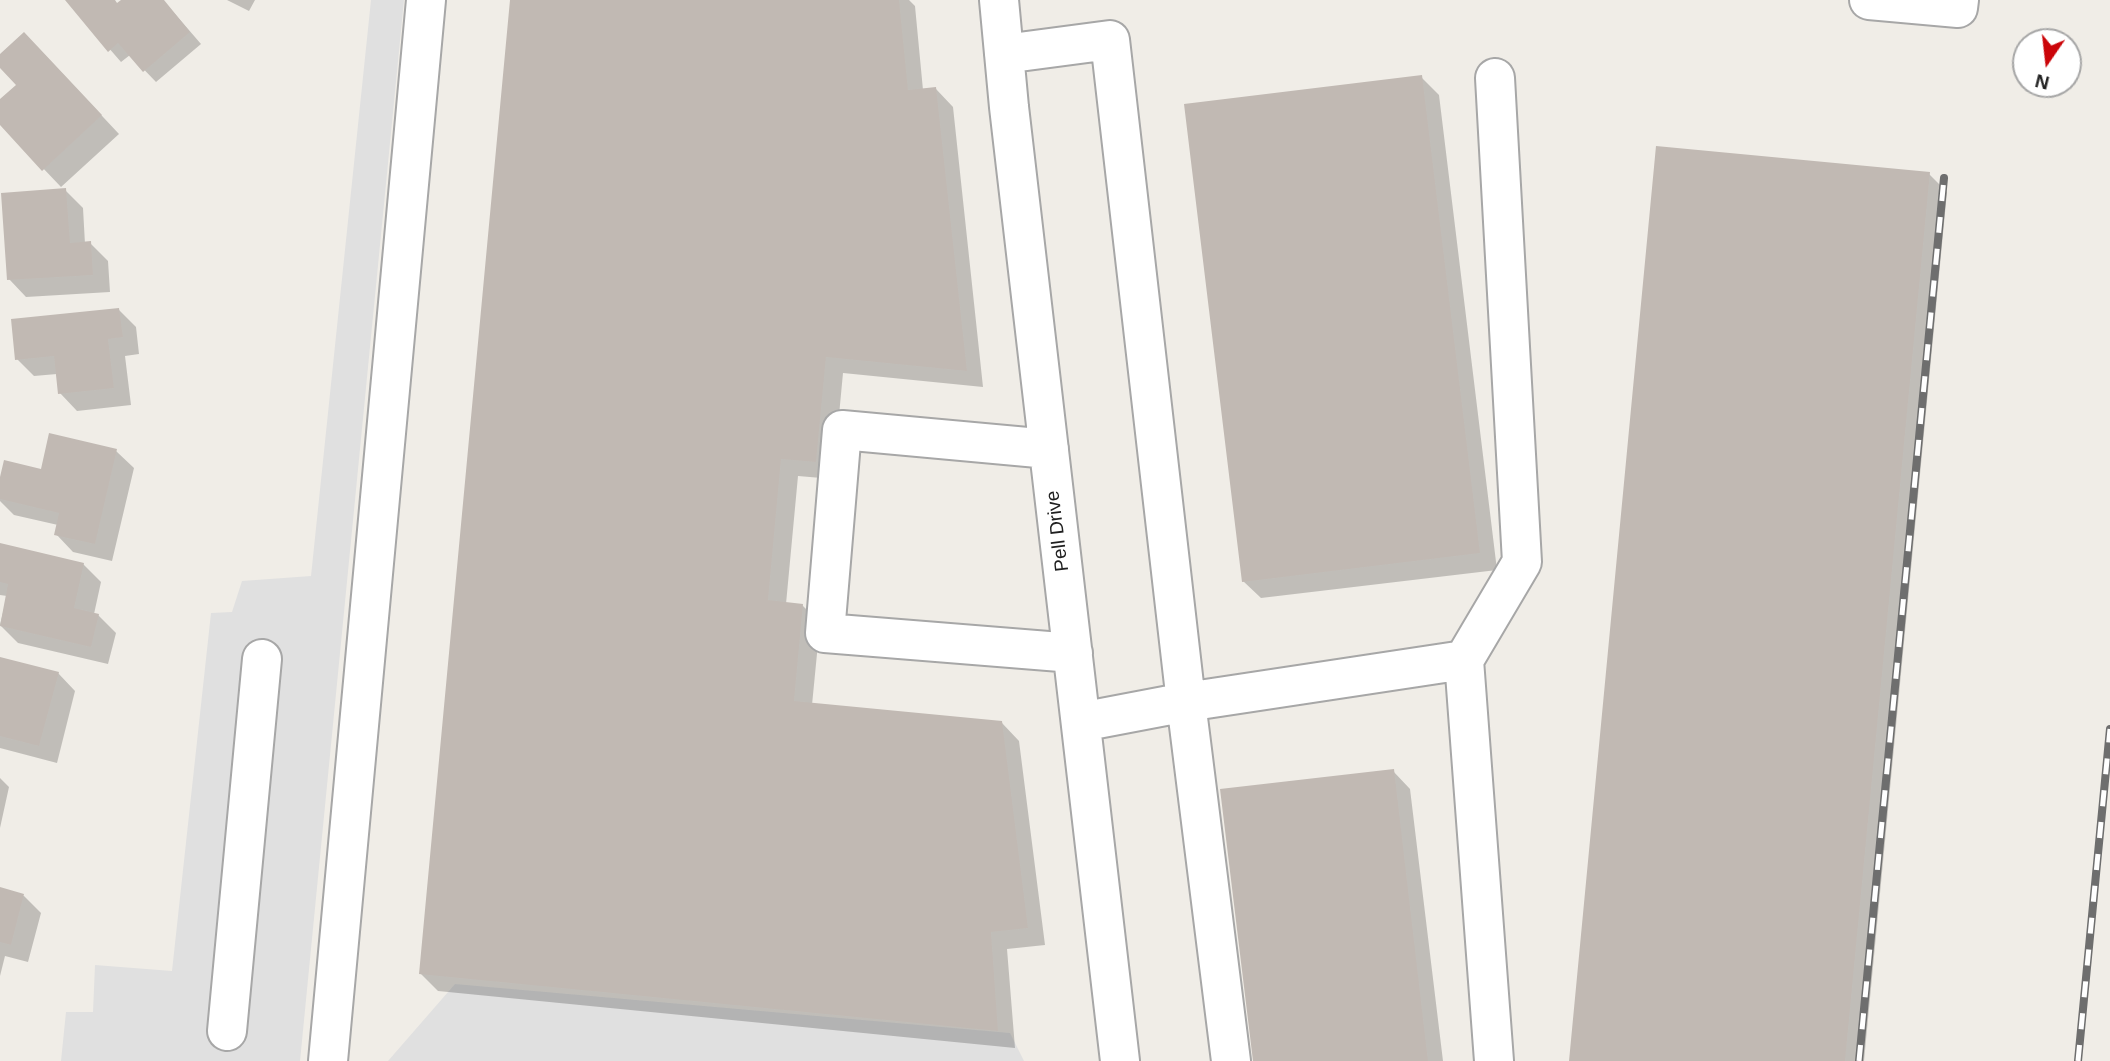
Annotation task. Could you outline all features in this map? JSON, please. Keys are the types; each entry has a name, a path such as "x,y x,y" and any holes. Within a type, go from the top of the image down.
{"street":[{"path":"328,1061 426,0"},
{"name":"Pell Drive","path":"999,0 1120,1061"},
{"path":"1869,0 1958,8 1959,0"},
{"path":"1004,54 1110,40 1186,702 1231,1061"},
{"path":"1494,1061 1464,660 1522,562 1496,78"},
{"path":"1049,449 842,430 825,633 1073,653"},
{"path":"226,1031 262,659"},
{"path":"1081,722 1186,702 1464,660"}],"shaded area":[{"path":"371,0 404,0 300,1061 61,1061 66,1012 93,1012 95,965 172,971 211,613 232,612 242,581 311,576"},
{"path":"455,984 1010,1033 1024,1061 388,1061"}],"building":[{"path":"65,0 115,0 117,3 121,0 164,0 190,32 143,72 118,43 108,52"},
{"path":"510,0 899,0 908,90 936,87 967,371 826,357 816,462 781,459 768,600 803,604 794,701 1002,721 1028,928 991,932 998,1031 419,974"},
{"path":"24,32 102,115 42,171 0,125 0,99 16,85 0,68 0,54"},
{"path":"1422,75 1480,553 1242,582 1184,104"},
{"path":"1656,146 1930,172 1845,1061 1569,1061"},
{"path":"66,188 70,243 91,241 93,275 7,280 1,193"},
{"path":"119,308 123,337 108,339 114,388 58,394 54,356 15,360 11,319"},
{"path":"49,433 117,449 95,544 54,535 59,513 0,499 0,477 4,460 41,469"},
{"path":"0,543 84,563 74,608 99,614 91,647 0,626 8,584 0,582"},
{"path":"0,657 59,672 39,746 0,736"},
{"path":"1394,769 1428,1061 1253,1061 1220,789"},
{"path":"0,887 24,894 11,945 0,942"}],"railway":[{"path":"1859,1061 1944,178"},
{"path":"2078,1061 2110,729"}]}
